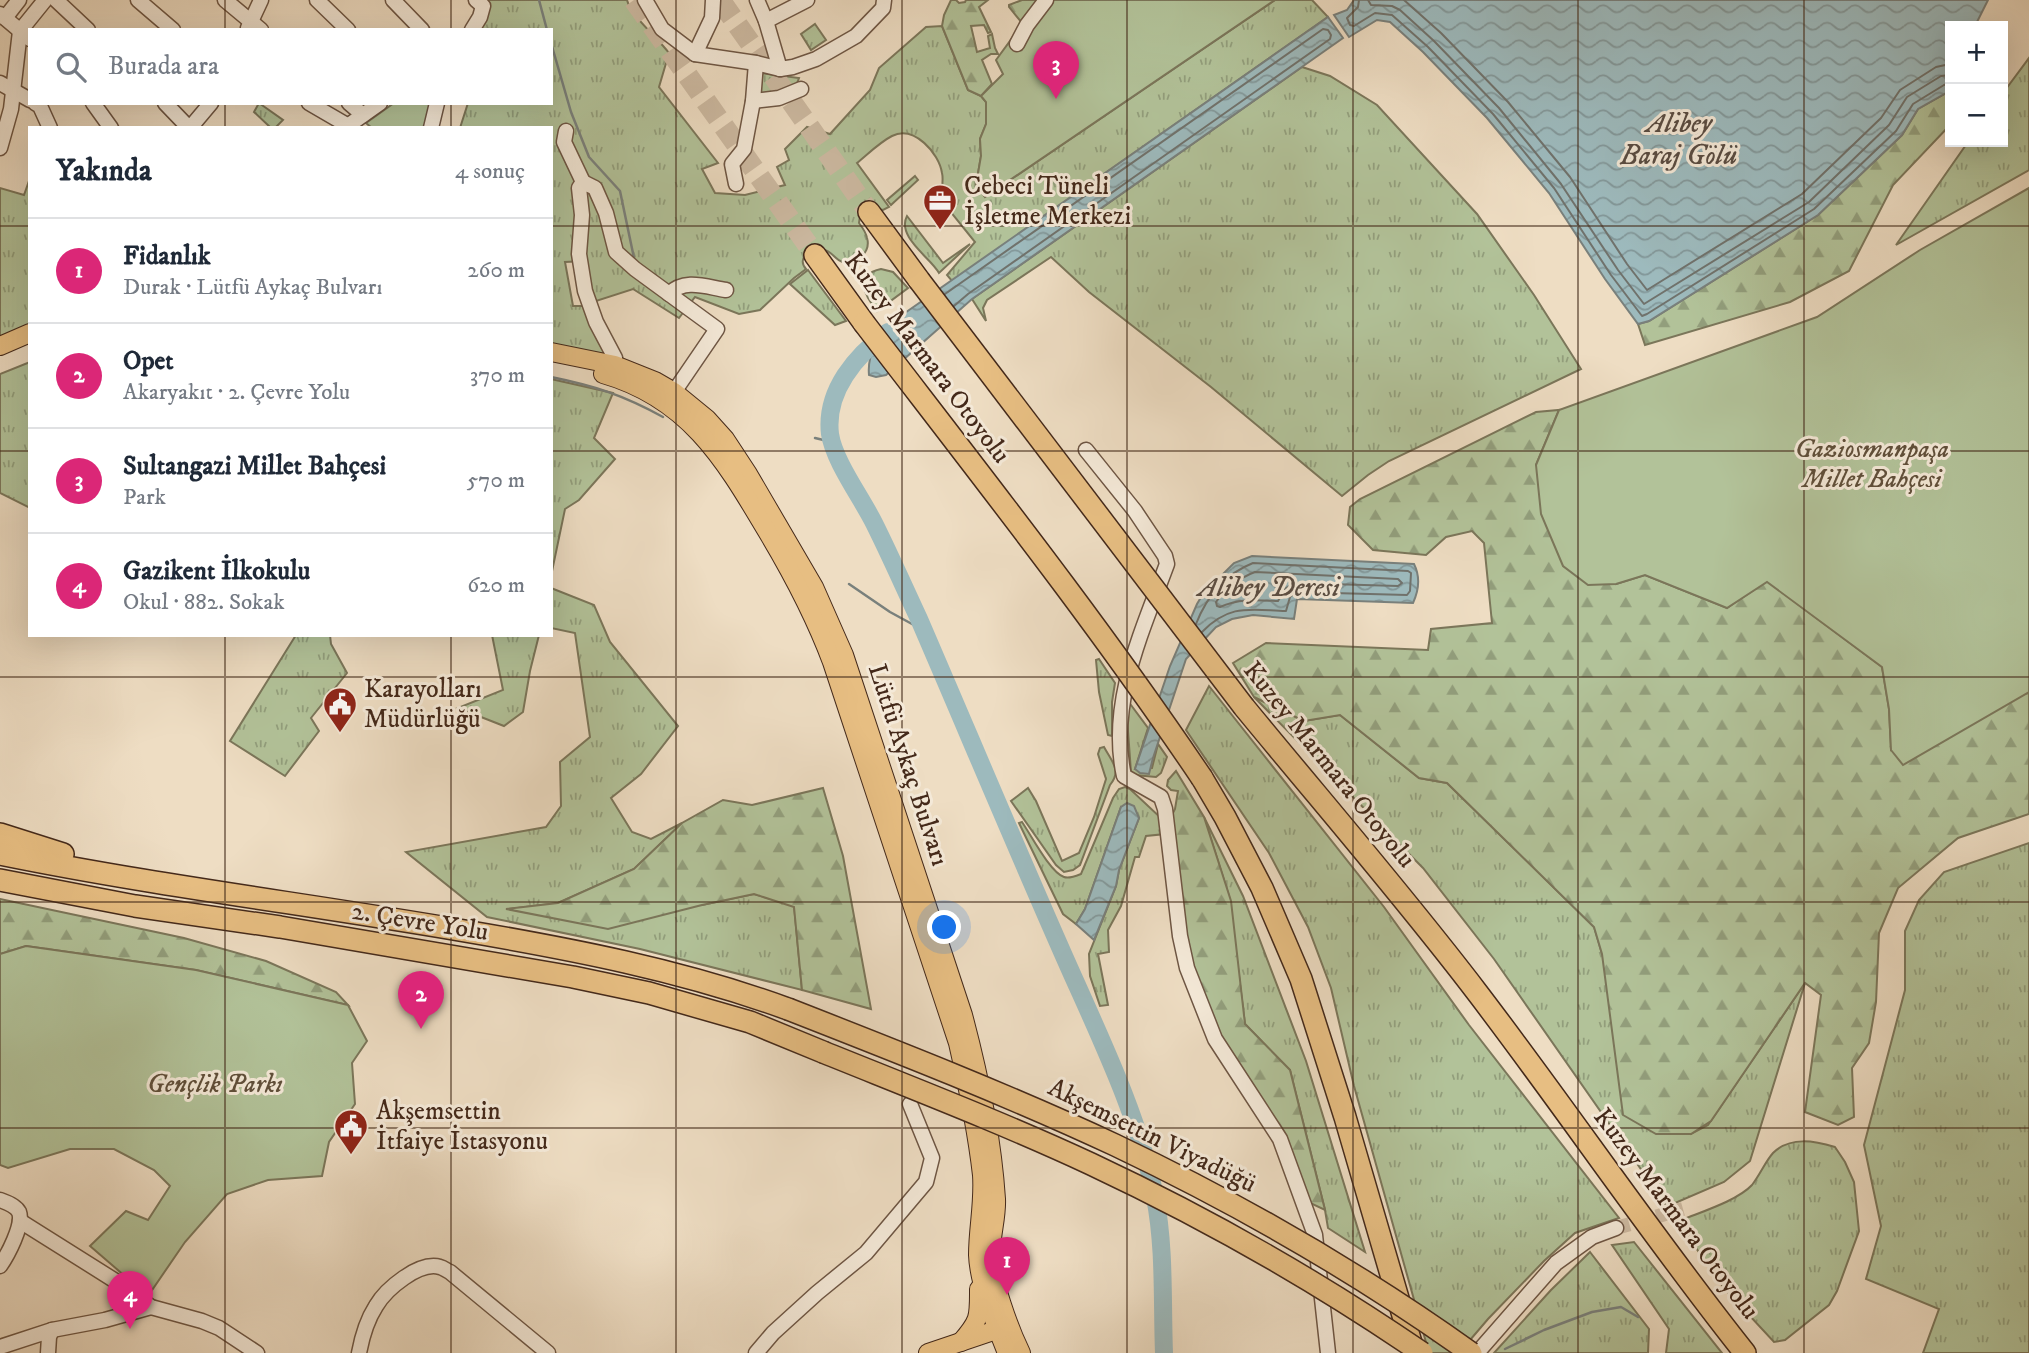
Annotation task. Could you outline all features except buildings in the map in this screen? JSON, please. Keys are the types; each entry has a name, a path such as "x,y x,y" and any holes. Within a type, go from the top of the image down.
{"highway":[{"name":"Kuzey Marmara Otoyolu","path":"869,212 1244,708 1427,928 1519,1048 1693,1288 1745,1353"},
{"name":"Kuzey Marmara Otoyolu","path":"815,256 1085,611 1141,688 1225,817 1262,888 1301,979 1345,1117 1414,1353"},
{"path":"0,834 66,855 169,873 202,882 221,891"},
{"name":"2. Çevre Yolu","path":"0,853 100,872 520,940 610,958 719,985 788,1009"},
{"name":"2. Çevre Yolu","path":"0,880 135,906 280,927 573,977 649,993 736,1018 822,1052"},
{"name":"Akşemsettin Viyadüğü","path":"788,1009 1008,1098 1154,1164 1354,1275 1471,1353"},
{"name":"Akşemsettin Viyadüğü","path":"822,1052 1013,1129 1133,1184 1310,1280 1422,1353"}],"main road":[{"path":"0,346 28,334"},
{"path":"0,359 28,347"},
{"name":"Lütfü Aykaç Bulvarı","path":"553,352 615,365 655,381 718,453 737,481 802,591 820,628 958,1043 982,1176 983,1209 978,1256 980,1272 1005,1335"},
{"name":"Lütfü Aykaç Bulvarı","path":"553,363 617,378 640,389 670,398 707,419 725,439 748,474 814,587 844,655 969,1038 986,1120 996,1202 992,1270 1005,1335"},
{"path":"957,1347 979,1317 980,1272"},
{"path":"928,1353 1005,1335 1021,1353"}],"street":[{"path":"0,148 11,109 7,87 25,35 3,16 19,0"},
{"path":"29,28 45,0"},
{"path":"56,0 86,28"},
{"path":"138,0 171,28"},
{"path":"225,0 253,27 261,0"},
{"path":"317,0 346,28"},
{"path":"393,0 420,28"},
{"path":"645,0 662,29 695,54 780,69 816,59 856,36 887,3"},
{"path":"695,54 712,18 713,0"},
{"path":"757,0 780,69"},
{"path":"766,22 807,0"},
{"path":"1017,44 1027,25 1046,0"},
{"path":"473,28 480,17 481,2"},
{"path":"736,184 732,164 744,149 753,101 755,63"},
{"path":"7,87 28,99"},
{"path":"753,101 779,97 801,89"},
{"path":"38,105 49,126"},
{"path":"94,105 110,126"},
{"path":"167,105 188,126"},
{"path":"192,126 209,105"},
{"path":"312,105 349,126"},
{"path":"351,105 363,115"},
{"path":"352,126 377,105"},
{"path":"431,126 437,105"},
{"path":"566,131 564,142 583,182 595,188 606,213 616,252 717,329 670,398"},
{"path":"583,182 579,187 582,215 579,254 585,291 596,322 615,358 615,365"},
{"path":"669,294 676,287 692,283 726,290"},
{"path":"1087,450 1135,510 1165,556 1167,564 1122,696 1120,752 1124,776 1161,797 1165,809 1180,936 1187,968 1215,1039 1280,1139 1285,1151 1315,1235 1328,1353"},
{"path":"756,1353 773,1333 866,1253 926,1182 932,1158 910,1104"},
{"path":"0,1200 14,1206 19,1212 20,1221 10,1249 0,1266"},
{"path":"20,1221 125,1287 151,1307 219,1328 257,1353"},
{"path":"1477,1353 1556,1263 1592,1237 1616,1228"},
{"path":"359,1353 368,1322 377,1304 409,1274 428,1266 440,1267 450,1272 548,1353"},
{"path":"0,1347 52,1330 105,1320 151,1307"},
{"path":"48,1353 52,1330"},
{"path":"27,1337 40,1353"}],"green space":[{"path":"489,0 627,0 639,20 669,53 659,87 718,163 702,169 715,193 745,195 785,185 777,167 789,160 785,149 807,127 830,134 870,90 879,68 926,27 942,26 968,90 981,96 986,102 986,124 980,139 981,156 976,185 985,197 1275,0 1312,0 1328,17 952,281 947,275 975,242 941,200 943,176 936,157 924,143 909,134 892,136 883,141 857,163 889,207 883,210 874,208 860,216 859,223 868,243 862,256 848,263 824,250 807,253 803,261 806,269 760,310 739,314 695,297 679,318 633,289 593,302 586,261 565,262 573,306 588,306 608,355 553,346 553,126 461,126 467,105 553,105 553,28 479,28"},
{"path":"951,0 959,3 966,0 988,0 979,7 991,32 988,33 984,25 971,26 977,52 990,48 988,36 992,34 998,54 991,54 982,60 992,84 981,96 968,90 942,26"},
{"path":"1022,0 1040,0 1022,23 1009,5"},
{"path":"1040,0 1275,0 985,197 976,185 981,156 980,139 986,124 986,102 981,96 1003,74 996,60"},
{"path":"815,24 826,40 811,50 801,34"},
{"path":"2029,58 2029,170 1896,245 1965,147 2008,147 2008,86"},
{"path":"1302,67 1330,76 1377,105 1477,214 1534,295 1581,369 1389,461 1342,496 1211,387 1089,292 1051,257 987,300 983,308 986,321 972,299"},
{"path":"760,73 799,78 796,86 757,95"},
{"path":"1945,94 1945,130 1893,185 1849,271 1790,302 1645,345 1638,324 1649,321 1818,215 1902,135 1918,109"},
{"path":"258,105 262,105 283,120 277,126 269,126 254,112"},
{"path":"391,105 431,105 425,126 370,126 366,123"},
{"path":"915,176 918,180 891,205 887,200"},
{"path":"28,184 28,326 0,337 0,188 24,195"},
{"name":"Gaziosmanpaşa Millet Bahçesi","path":"2029,188 2029,692 1903,765 1891,750 1889,709 1882,667 1767,582 1727,608 1645,575 1616,584 1588,585 1563,566 1541,514 1536,465 1559,410 1817,317 1920,250"},
{"path":"907,216 943,263 970,244 939,273 906,232"},
{"path":"881,269 893,272 908,288 877,311 866,293 864,281 872,272"},
{"path":"808,270 846,321 835,325 790,284"},
{"path":"28,363 28,507 0,493 0,374"},
{"path":"553,379 613,393 594,438 615,459 579,500 565,509 553,566"},
{"path":"1559,410 1536,465 1616,584 1645,575 1727,608 1767,581 1882,667 1889,709 1891,750 2029,691 2029,814 1958,838 1898,888 1879,933 1876,1002 1869,1043 1852,1068 1854,1117 1838,1125 1805,1112 1821,995 1805,983 1711,1121 1691,1134 1656,1134 1623,1115 1602,954 1594,927 1447,783 1419,778 1340,715 1304,721 1254,697 1233,663 1266,643 1428,650 1431,629 1492,623 1484,543 1472,531 1446,537 1426,555 1373,550 1348,525 1350,507 1360,499 1536,412"},
{"path":"553,589 594,605 610,642 678,726 641,774 611,798 632,832 651,839 682,823 634,869 558,903 509,909 702,905 754,894 794,906 802,990 640,949 487,917 406,852 546,827 561,806 560,762 590,737 575,633 553,628"},
{"path":"295,637 330,637 331,644 347,673 311,718 319,731 285,776 230,741"},
{"path":"492,637 538,637 523,712 504,726 458,708 503,690"},
{"path":"1099,659 1115,683 1112,736 1108,735 1099,692 1096,660"},
{"path":"1209,686 1384,907 1469,1025 1619,1218 1575,1233 1544,1261 1459,1353 1429,1353 1354,1086 1331,988 1308,927 1269,853 1186,730"},
{"path":"1254,697 1304,721 1340,715 1419,778 1447,783 1594,927 1602,954 1691,1134 1708,1125 1805,983 1750,1161 1724,1182 1675,1203 1684,1219 1730,1200 1752,1185 1767,1160 1787,1144 1803,1141 1835,1147 1854,1182 1859,1231 1837,1291 1829,1305 1785,1340 1774,1342 1724,1288 1494,959 1423,868"},
{"path":"1128,701 1148,728 1135,769 1152,768 1158,744 1167,757 1161,773 1156,777 1134,775 1131,772 1126,704"},
{"path":"1104,747 1114,766 1114,780 1080,865 1064,872 1056,865 1011,801 1028,788 1062,861 1079,853 1106,779 1098,754 1100,748"},
{"path":"1176,771 1204,817 1231,901 1245,1024 1290,1070 1325,1210 1306,1201 1218,1037 1199,987 1185,933 1170,819 1178,791 1167,786 1168,780"},
{"path":"1125,787 1162,819 1165,834 1146,836 1139,857 1135,857 1121,906 1108,930 1109,952 1098,954 1108,1005 1100,1006 1090,976 1089,954 1139,818 1121,807 1085,909 1076,924 1063,914 1019,823 1022,822 1047,861 1059,874 1066,878 1081,874 1113,798 1119,789"},
{"path":"823,788 843,856 871,1009 802,990 794,907 754,894 608,929 506,909 558,903 634,869 682,823 723,800 752,805"},
{"path":"1204,817 1243,896 1306,1061 1365,1252 1328,1228 1290,1070 1245,1024 1229,896"},
{"path":"2029,843 2029,1353 1923,1353 1939,1309 1866,1279 1881,1226 1864,1145 1905,990 1905,931 1919,900 1944,872"},
{"path":"0,899 184,938 266,961 336,992 348,1005 196,970 26,946 0,954"},
{"name":"Gençlik Parkı","path":"26,946 196,970 348,1005 367,1041 352,1063 355,1104 329,1142 322,1176 268,1180 227,1194 185,1242 148,1296 90,1246 126,1211 148,1220 170,1186 154,1170 114,1149 70,1149 8,1168 0,1165 0,954"},
{"path":"1634,1242 1722,1353 1666,1353 1669,1329 1612,1245"},
{"path":"1590,1252 1649,1329 1648,1353 1494,1353 1551,1290"}],"water":[{"name":"Alibey Baraj Gölü","path":"1354,0 1988,0 1978,21 1945,21 1945,94 1918,109 1902,135 1818,215 1649,321 1638,324 1549,193 1487,118 1390,22 1377,20 1349,37 1334,15 1347,10"},
{"path":"1328,17 1343,38 972,299 886,375 869,375 874,346 892,322"},
{"name":"Alibey Deresi","path":"1252,556 1414,564 1418,578 1417,593 1413,603 1297,599 1294,619 1253,615 1232,619 1216,627 1186,659 1149,774 1140,773 1135,769 1170,666 1197,604 1209,584 1234,563"},
{"path":"1127,803 1134,806 1139,818 1094,940 1076,924 1085,909 1121,807"}],"waterway":[{"path":"539,0 546,28"},
{"path":"553,50 571,112 589,157 620,191 634,258"},
{"name":"Alibey Deresi","path":"888,332 854,363 845,376 832,403 830,434 842,467 874,523 919,619 1127,1102 1148,1166 1158,1216 1162,1256 1164,1353"},
{"path":"553,377 608,392 663,417"},
{"path":"815,438 832,442"},
{"path":"849,584 890,612 923,630"},
{"path":"1505,1349 1544,1330 1592,1312 1621,1307 1638,1317"}],"tunnel":[{"path":"634,0 815,255"},
{"path":"720,0 869,212"},
{"path":"1616,1228 1683,1209"}],"place":[{"name":"Sultangazi Millet Bahçesi","path":"1056,99"},
{"name":"Cebeci Tüneli İşletme Merkezi","path":"940,231"},
{"name":"Karayolları Müdürlüğü","path":"340,734"},
{"name":"Opet","path":"421,1029"},
{"name":"Akşemsettin İtfaiye İstasyonu","path":"351,1156"},
{"name":"Fidanlık","path":"1007,1295"},
{"name":"Gazikent İlkokulu","path":"130,1329"}]}
